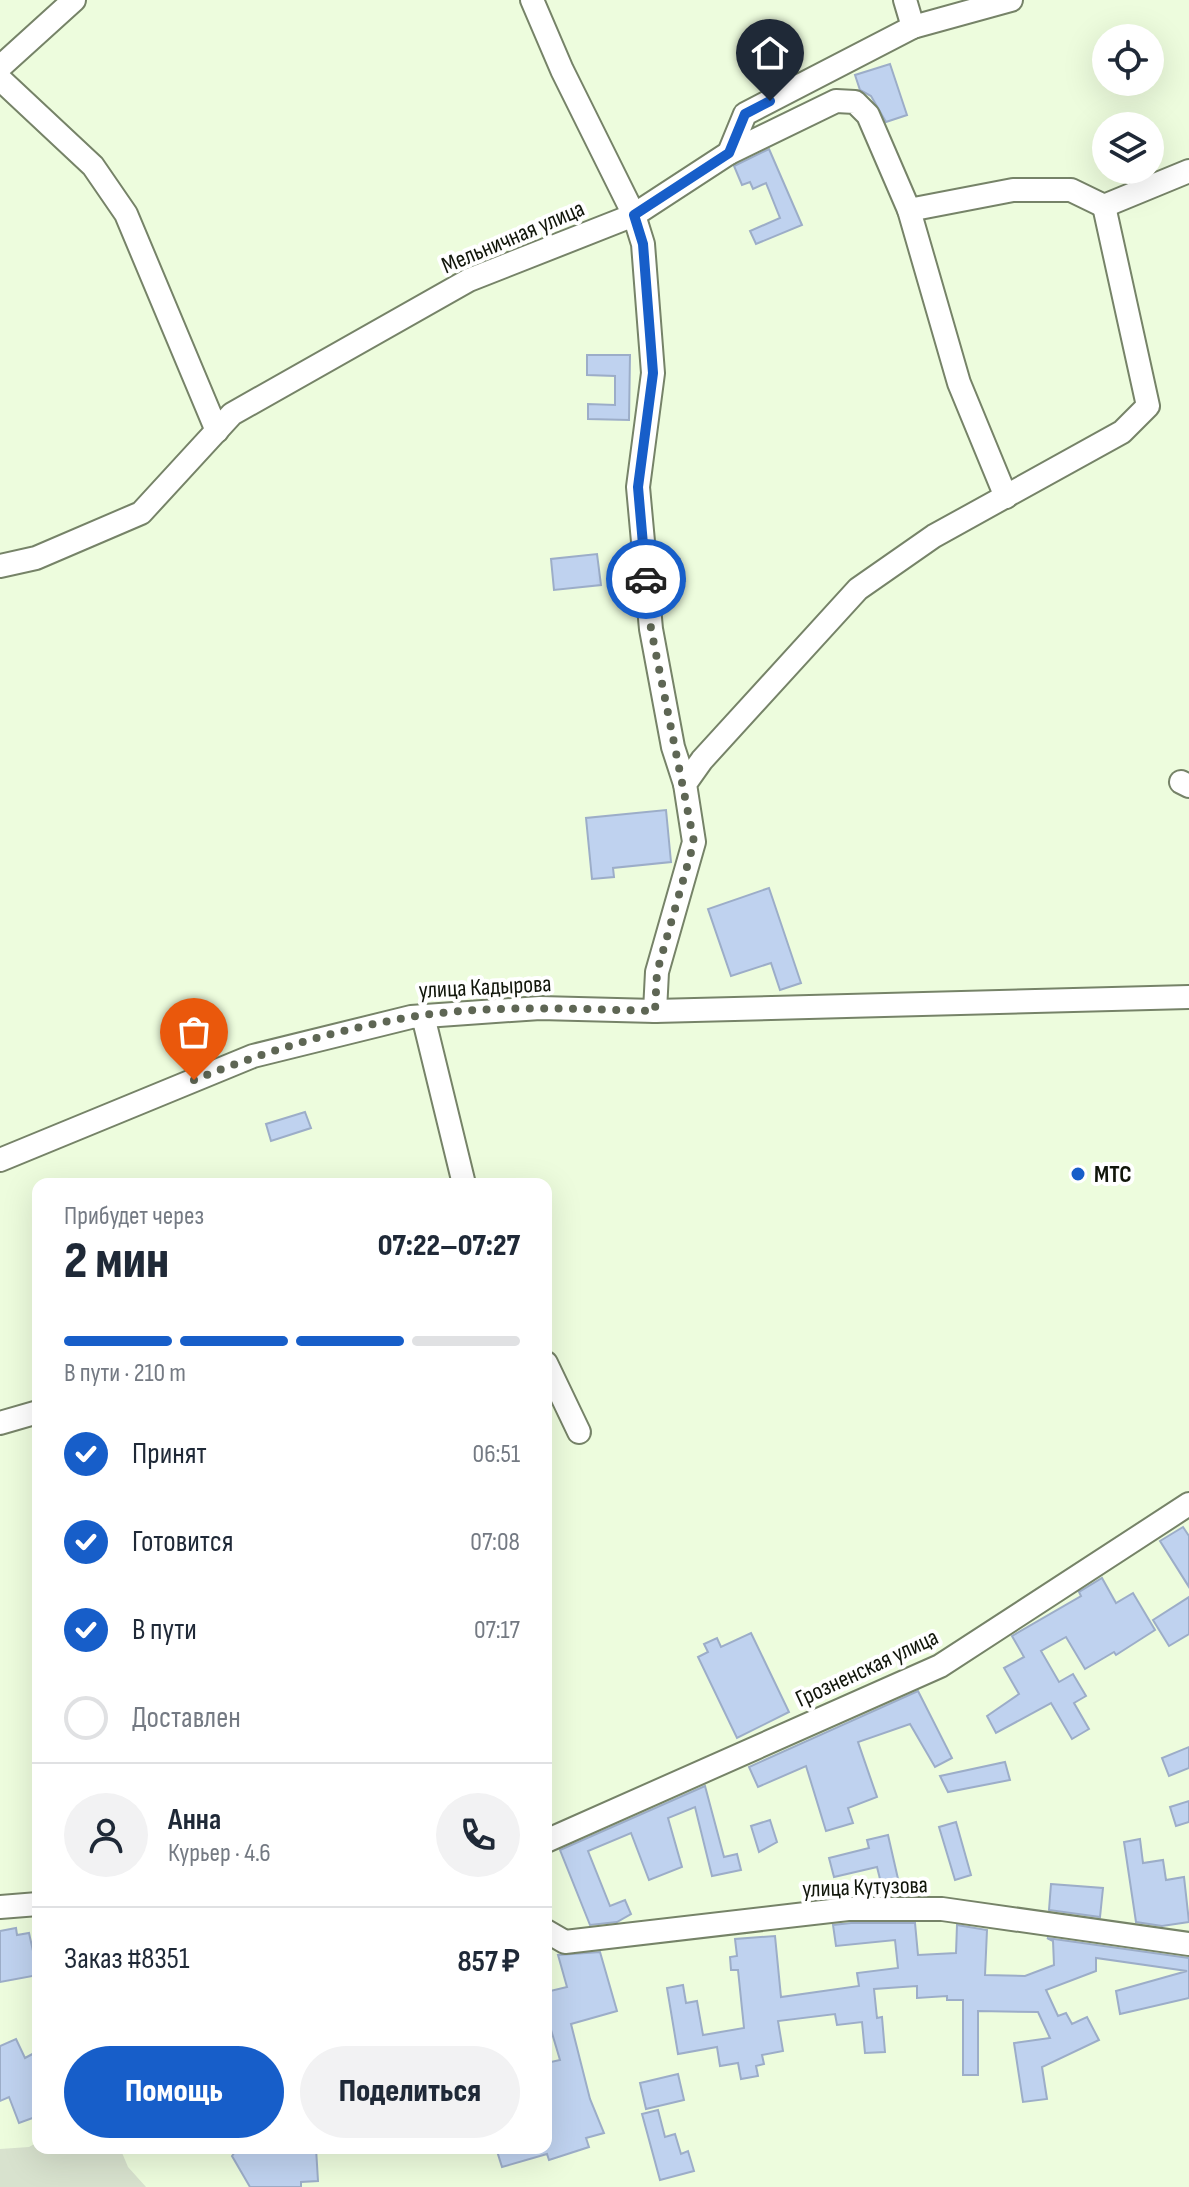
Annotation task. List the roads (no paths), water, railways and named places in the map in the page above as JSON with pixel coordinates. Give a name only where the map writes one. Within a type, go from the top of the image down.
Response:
[{"type":"street","points":[[0,67],[74,0]]},
{"type":"street","points":[[532,0],[562,70],[634,215],[643,244],[653,373],[638,487],[651,629],[673,747],[685,784],[694,842],[657,972],[655,1011]]},
{"type":"street","points":[[905,0],[913,27]]},
{"type":"street","points":[[729,153],[745,114],[913,27],[1011,0]]},
{"type":"street","points":[[0,79],[93,166],[126,214],[217,431]]},
{"type":"street","name":"Мельничная улица","points":[[0,566],[36,558],[141,513],[232,414],[469,280],[634,215],[729,153],[836,101],[855,102],[868,115],[909,210]]},
{"type":"street","points":[[1006,497],[959,383],[909,210],[1013,190],[1071,190],[1104,206],[1189,171]]},
{"type":"street","points":[[685,784],[858,589],[934,536],[1122,432],[1148,406],[1104,206]]},
{"type":"street","name":"улица Кадырова","points":[[0,1160],[253,1056],[423,1016],[540,1008],[655,1011],[1189,997]]},
{"type":"street","points":[[423,1016],[463,1178]]},
{"type":"street","points":[[552,1376],[579,1432]]},
{"type":"street","points":[[0,1423],[32,1414]]},
{"type":"street","name":"Грозненская улица","points":[[552,1838],[940,1666],[1189,1504]]},
{"type":"street","points":[[0,1907],[32,1904]]},
{"type":"street","name":"улица Кутузова","points":[[552,1934],[565,1942],[848,1909],[942,1909],[1189,1944]]},
{"type":"place","name":"МТС","points":[[1078,1174]]}]
